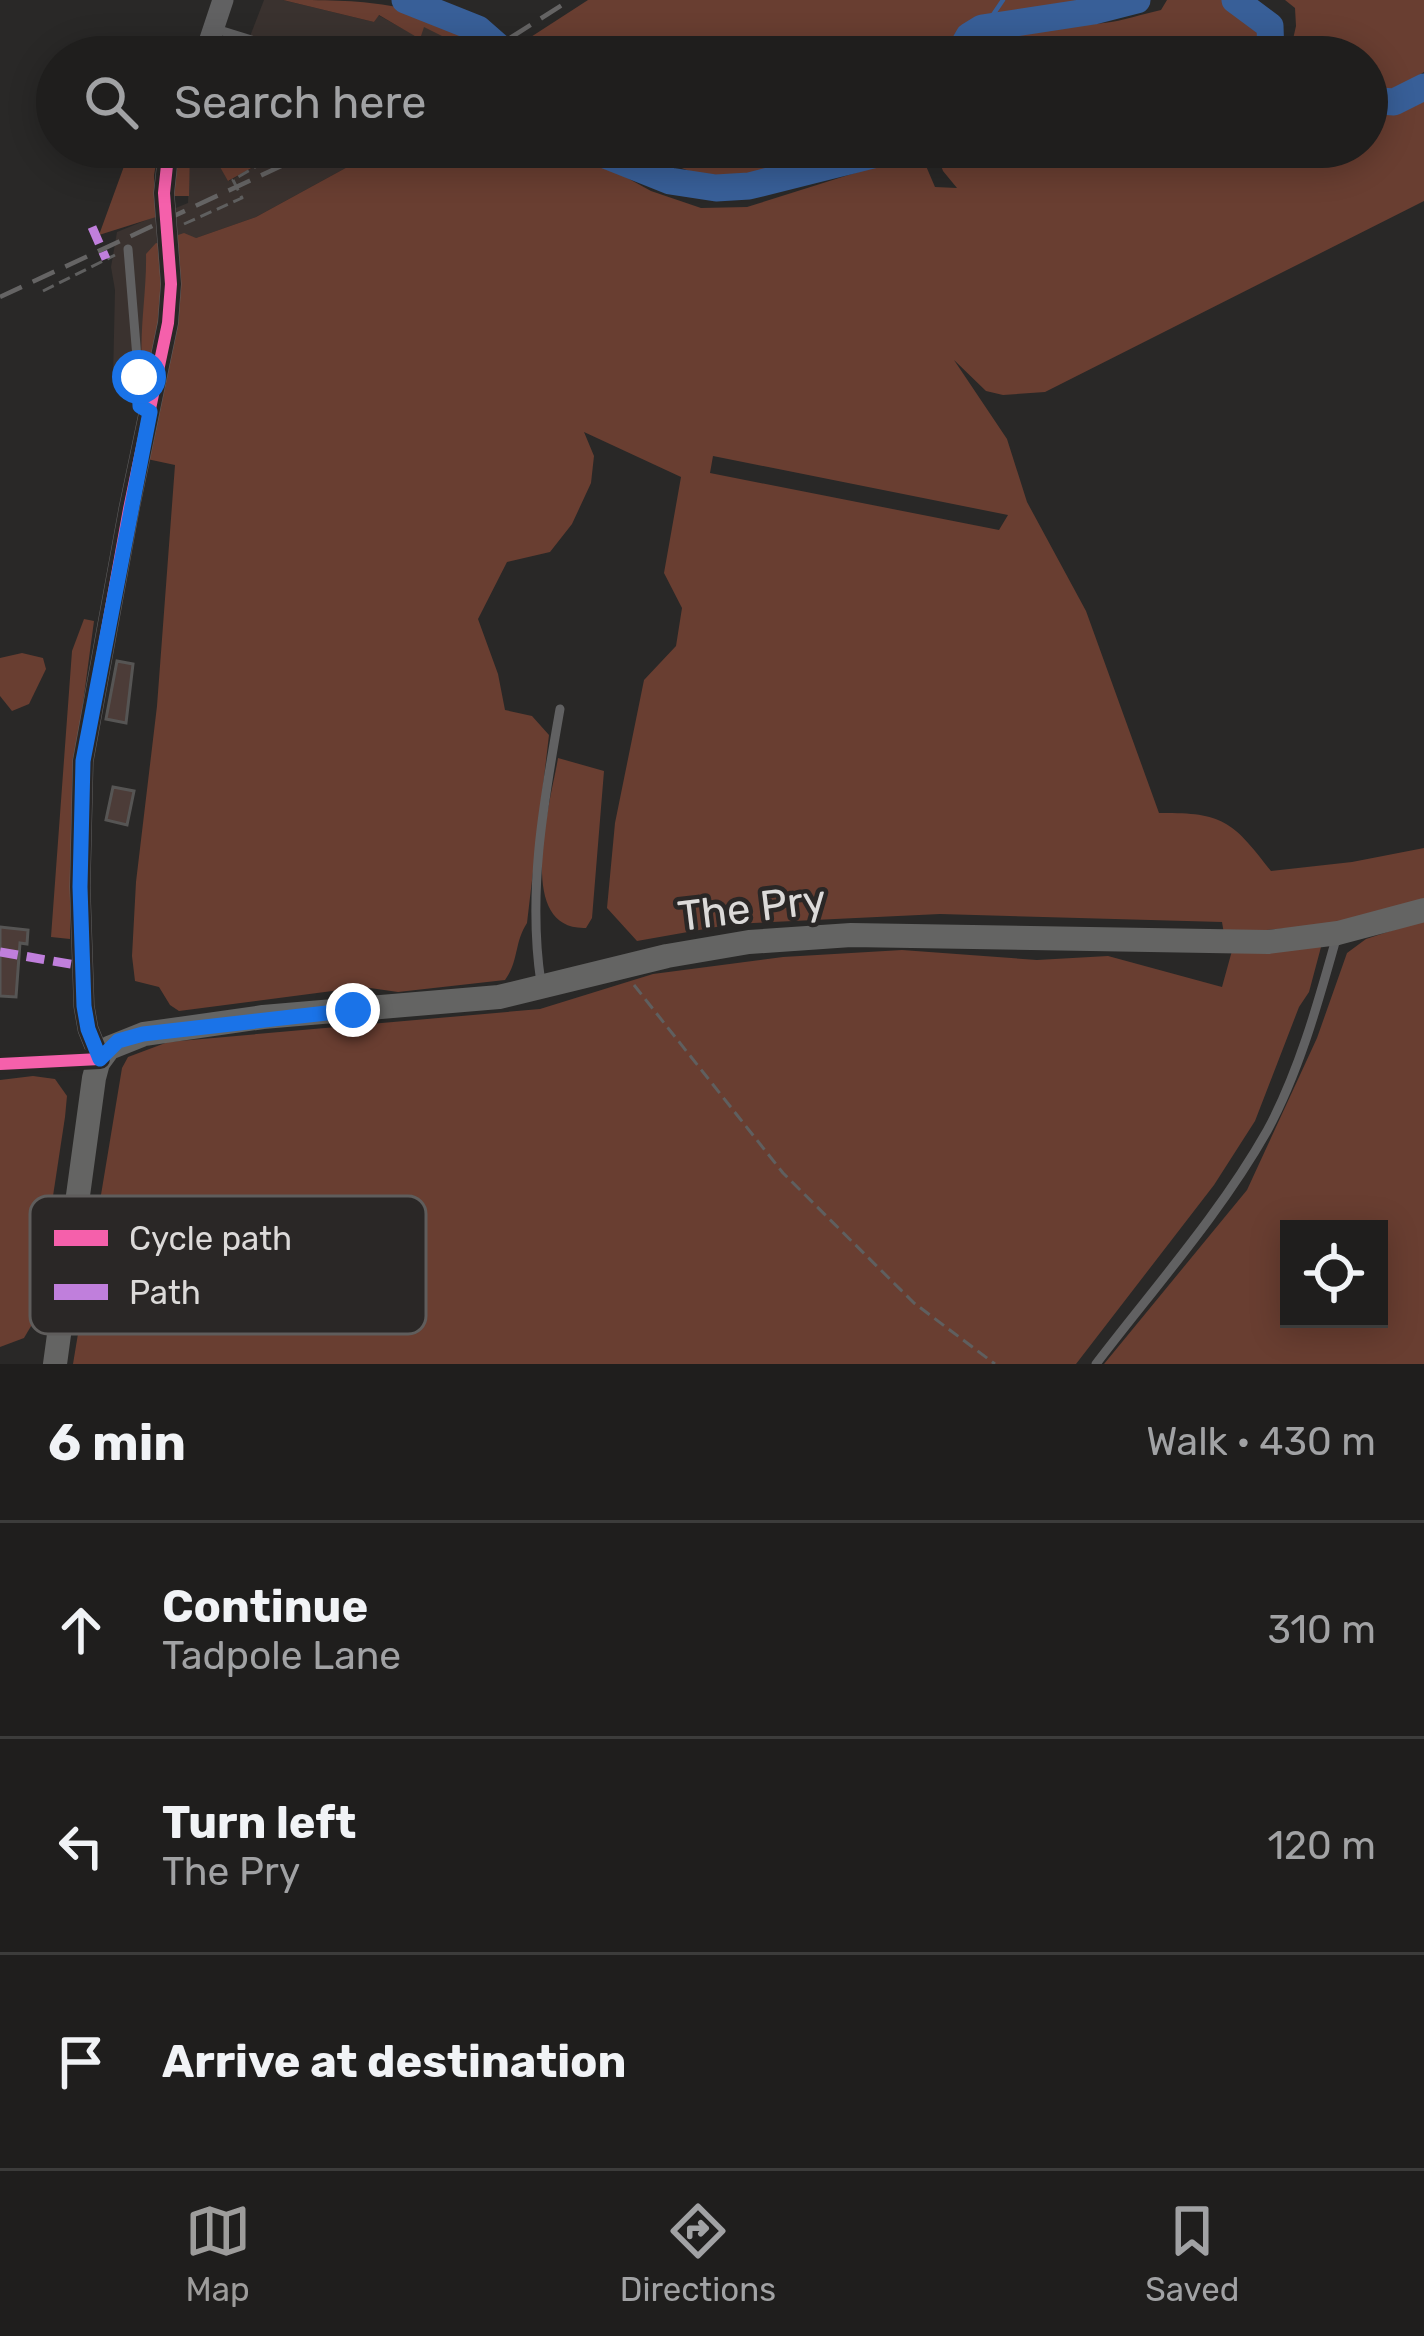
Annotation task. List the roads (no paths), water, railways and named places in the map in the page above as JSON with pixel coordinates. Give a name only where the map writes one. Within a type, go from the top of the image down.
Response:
[{"type":"main road","name":"The Pry","points":[[100,1059],[118,1041],[185,1027],[460,1002],[541,989],[709,947],[816,937],[1268,942],[1338,934],[1424,910]]},
{"type":"main road","points":[[78,1196],[100,1059]]},
{"type":"main road","points":[[56,1364],[60,1334]]},
{"type":"street","points":[[212,36],[223,0]]},
{"type":"street","points":[[100,1059],[88,1029],[82,986],[83,761],[168,322],[167,168]]},
{"type":"street","points":[[0,1064],[52,1062]]},
{"type":"lane","points":[[215,29],[238,36]]},
{"type":"lane","points":[[128,249],[140,406],[150,412]]},
{"type":"lane","points":[[541,989],[539,833],[560,710]]},
{"type":"lane","points":[[1096,1364],[1205,1222],[1266,1132],[1299,1055],[1338,934]]},
{"type":"waterway","points":[[405,0],[486,36]]},
{"type":"waterway","points":[[984,28],[1003,0]]},
{"type":"waterway","points":[[969,36],[982,28],[1137,0]]},
{"type":"waterway","points":[[1235,0],[1270,26],[1270,36]]},
{"type":"waterway","points":[[1388,102],[1424,87]]},
{"type":"waterway","points":[[638,168],[670,181],[716,188],[749,186],[821,168]]},
{"type":"railway","points":[[513,36],[570,0]]},
{"type":"railway","points":[[0,297],[277,168]]}]
